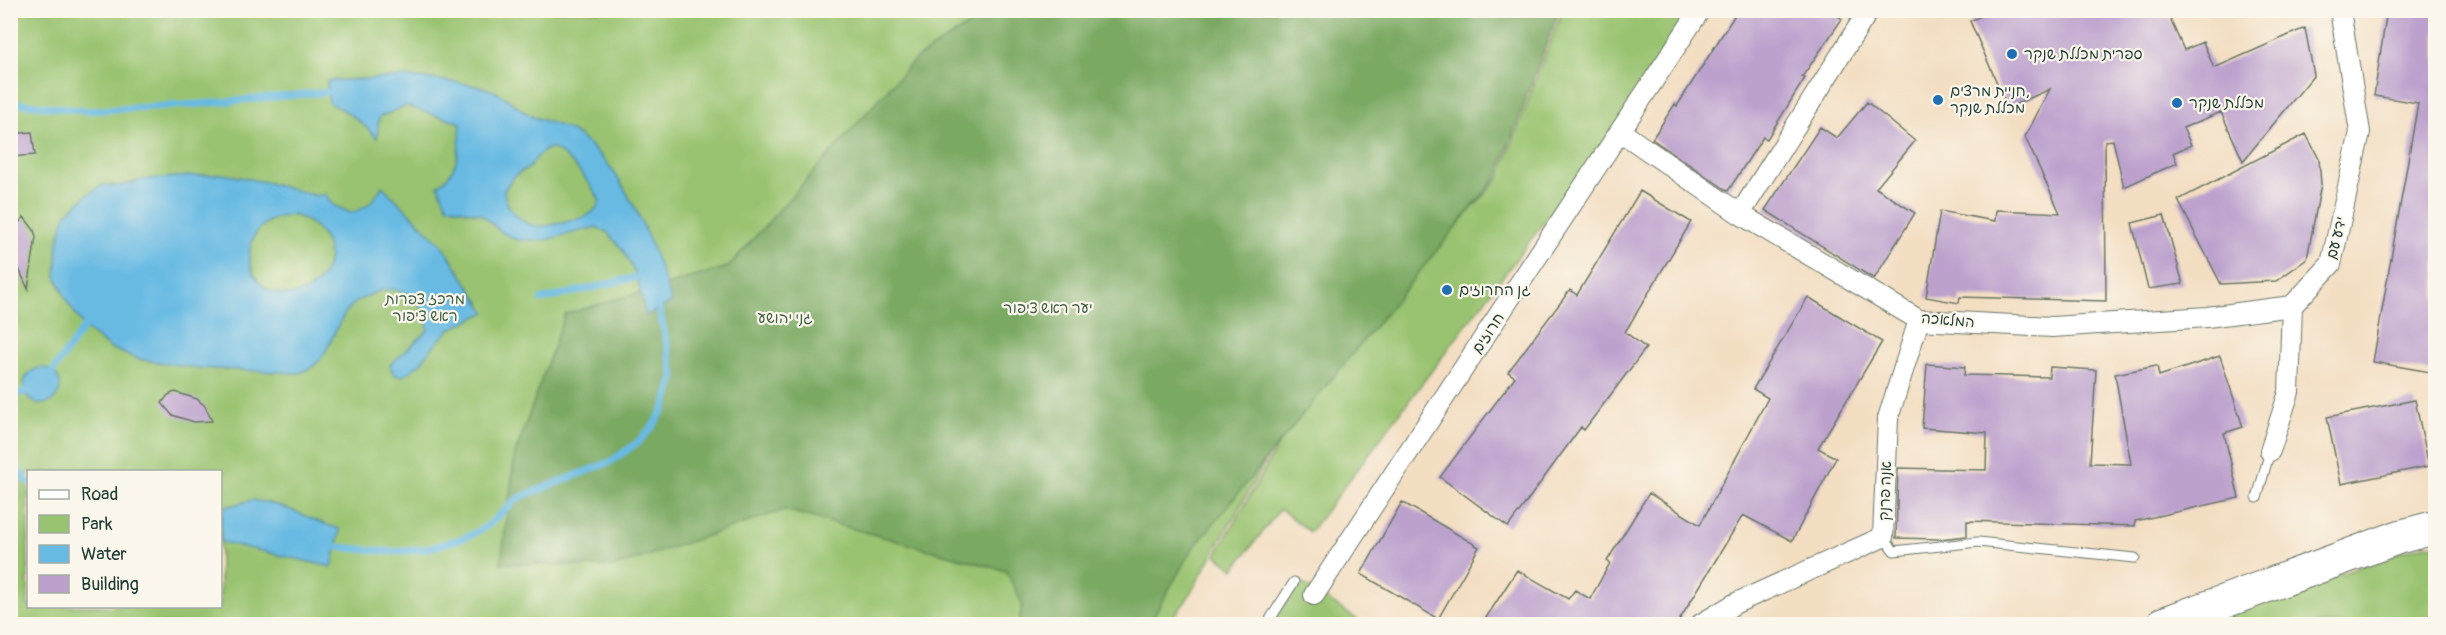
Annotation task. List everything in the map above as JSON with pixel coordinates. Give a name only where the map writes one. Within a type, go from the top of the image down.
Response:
[{"type":"highway","points":[[2163,624],[2399,537],[2436,527]]},
{"type":"street","name":"חרוזים","points":[[1314,595],[1700,10]]},
{"type":"street","points":[[1740,214],[1869,10]]},
{"type":"street","name":"ידע עם","points":[[2292,306],[2331,264],[2360,132],[2340,10]]},
{"type":"street","name":"המלאכה","points":[[1621,132],[1740,214],[1919,320],[2052,327],[2207,317],[2292,306]]},
{"type":"street","points":[[2270,451],[2289,392],[2292,306]]},
{"type":"street","name":"אנה פרנק","points":[[1701,624],[1736,603],[1883,537],[1888,418],[1919,320]]},
{"type":"lane","points":[[2257,498],[2270,451]]},
{"type":"lane","points":[[1883,537],[1894,551],[1978,542],[2135,558]]},
{"type":"lane","points":[[1267,624],[1294,582]]},
{"type":"green space","name":"גני יהושע","points":[[10,11],[1559,11],[1492,175],[1301,399],[1186,601],[1167,624],[11,624]]},
{"type":"green space","name":"יער ראש ציפור","points":[[991,11],[1559,11],[1497,177],[1191,551],[1149,624],[1019,624],[1022,603],[1006,571],[785,510],[614,567],[501,563],[515,454],[565,314],[728,267],[915,59]]},
{"type":"green space","name":"גן החרוזים","points":[[1562,11],[1688,11],[1615,128],[1310,532],[1280,509],[1234,569],[1216,555],[1303,401],[1499,178]]},
{"type":"green space","points":[[2435,543],[2435,624],[2204,624],[2400,552]]},
{"type":"green space","points":[[1301,582],[1364,624],[1269,624]]},
{"type":"water","points":[[408,77],[467,84],[498,93],[528,114],[571,131],[590,145],[607,164],[635,207],[672,302],[646,316],[637,277],[624,252],[607,232],[596,227],[545,240],[517,240],[501,232],[481,214],[447,206],[438,185],[451,173],[457,158],[461,123],[406,106],[379,117],[377,138],[355,118],[329,103],[327,81]],"holes":[[[548,148],[555,150],[578,169],[600,201],[591,214],[582,218],[546,226],[534,226],[517,216],[505,198],[504,191],[511,180],[529,168]]]},
{"type":"water","points":[[223,174],[317,196],[325,194],[333,205],[351,213],[370,203],[382,186],[443,246],[486,312],[450,329],[421,363],[403,376],[394,375],[390,365],[428,330],[425,313],[419,303],[411,296],[393,289],[378,291],[353,305],[341,320],[323,356],[308,369],[298,373],[196,368],[138,359],[110,348],[84,327],[67,301],[56,276],[58,242],[66,214],[102,185],[119,186],[147,179]],"holes":[[[293,215],[313,225],[326,241],[328,261],[325,271],[318,282],[304,292],[276,293],[262,285],[254,273],[250,259],[251,243],[259,230],[272,220]]]},
{"type":"water","points":[[42,368],[55,373],[60,386],[55,399],[42,404],[29,399],[24,386],[29,373]]},
{"type":"water","points":[[252,500],[265,502],[340,529],[332,567],[222,542],[222,508]]},
{"type":"building","points":[[1738,10],[1829,10],[1842,19],[1802,77],[1805,78],[1767,139],[1763,137],[1728,191],[1652,139],[1675,104],[1677,106]]},
{"type":"building","points":[[1994,10],[2166,10],[2184,50],[2203,42],[2214,68],[2305,28],[2314,75],[2243,161],[2221,112],[2183,128],[2191,145],[2173,153],[2177,163],[2124,187],[2113,140],[2105,141],[2106,301],[1960,297],[1959,303],[1926,297],[1940,211],[1995,221],[1996,210],[2060,213],[2025,137],[2050,89],[2008,108],[1970,21]]},
{"type":"building","points":[[2387,10],[2436,10],[2436,373],[2373,362],[2418,103],[2374,96]]},
{"type":"building","points":[[1867,102],[1915,141],[1876,188],[1915,213],[1874,279],[1765,210],[1820,127],[1837,138]]},
{"type":"building","points":[[32,132],[35,155],[10,157],[10,134]]},
{"type":"building","points":[[2306,134],[2319,159],[2321,184],[2307,259],[2276,281],[2221,284],[2178,200]]},
{"type":"building","points":[[1640,191],[1691,222],[1625,332],[1646,348],[1584,430],[1581,427],[1508,527],[1440,477],[1515,377],[1508,372],[1570,290],[1577,295]]},
{"type":"building","points":[[2164,215],[2183,284],[2148,289],[2132,223]]},
{"type":"building","points":[[24,217],[34,230],[36,237],[28,289],[11,251],[16,226]]},
{"type":"building","points":[[1808,297],[1882,342],[1818,448],[1836,458],[1792,541],[1743,515],[1677,624],[1482,624],[1517,570],[1568,599],[1575,590],[1590,599],[1610,563],[1607,561],[1649,493],[1700,525],[1768,398],[1753,389]]},
{"type":"building","points":[[2220,356],[2243,427],[2224,433],[2239,498],[2135,521],[2135,526],[1967,521],[1967,536],[1939,539],[1896,538],[1898,468],[1986,470],[1987,433],[1922,428],[1927,364],[1965,367],[1964,375],[2049,377],[2050,367],[2096,370],[2090,463],[2131,464],[2115,374],[2157,366],[2159,376]]},
{"type":"building","points":[[175,392],[197,399],[205,406],[212,421],[194,422],[172,415],[162,403],[168,395]]},
{"type":"building","points":[[2415,400],[2429,466],[2341,484],[2327,417]]},
{"type":"building","points":[[1402,502],[1479,547],[1438,619],[1361,574]]},
{"type":"waterway","points":[[10,102],[85,111],[200,104],[328,92]]},
{"type":"waterway","points":[[541,300],[637,277]]},
{"type":"waterway","points":[[337,547],[392,552],[426,549],[467,537],[486,527],[518,498],[610,462],[637,443],[653,426],[665,407],[674,377],[659,309]]},
{"type":"waterway","points":[[53,371],[84,327]]},
{"type":"waterway","points":[[10,397],[25,391]]},
{"type":"waterway","points":[[10,461],[27,481]]},
{"type":"place","name":"ספרית מכללת שנקר","points":[[2012,54]]},
{"type":"place","name":"חניית מרצים, מכללת שנקר","points":[[1938,100]]},
{"type":"place","name":"מכללת שנקר","points":[[2177,103]]},
{"type":"place","name":"גן החרוזים","points":[[1447,290]]},
{"type":"park label","name":"מרכז צפרות ראש ציפור","points":[[425,308]]}]
